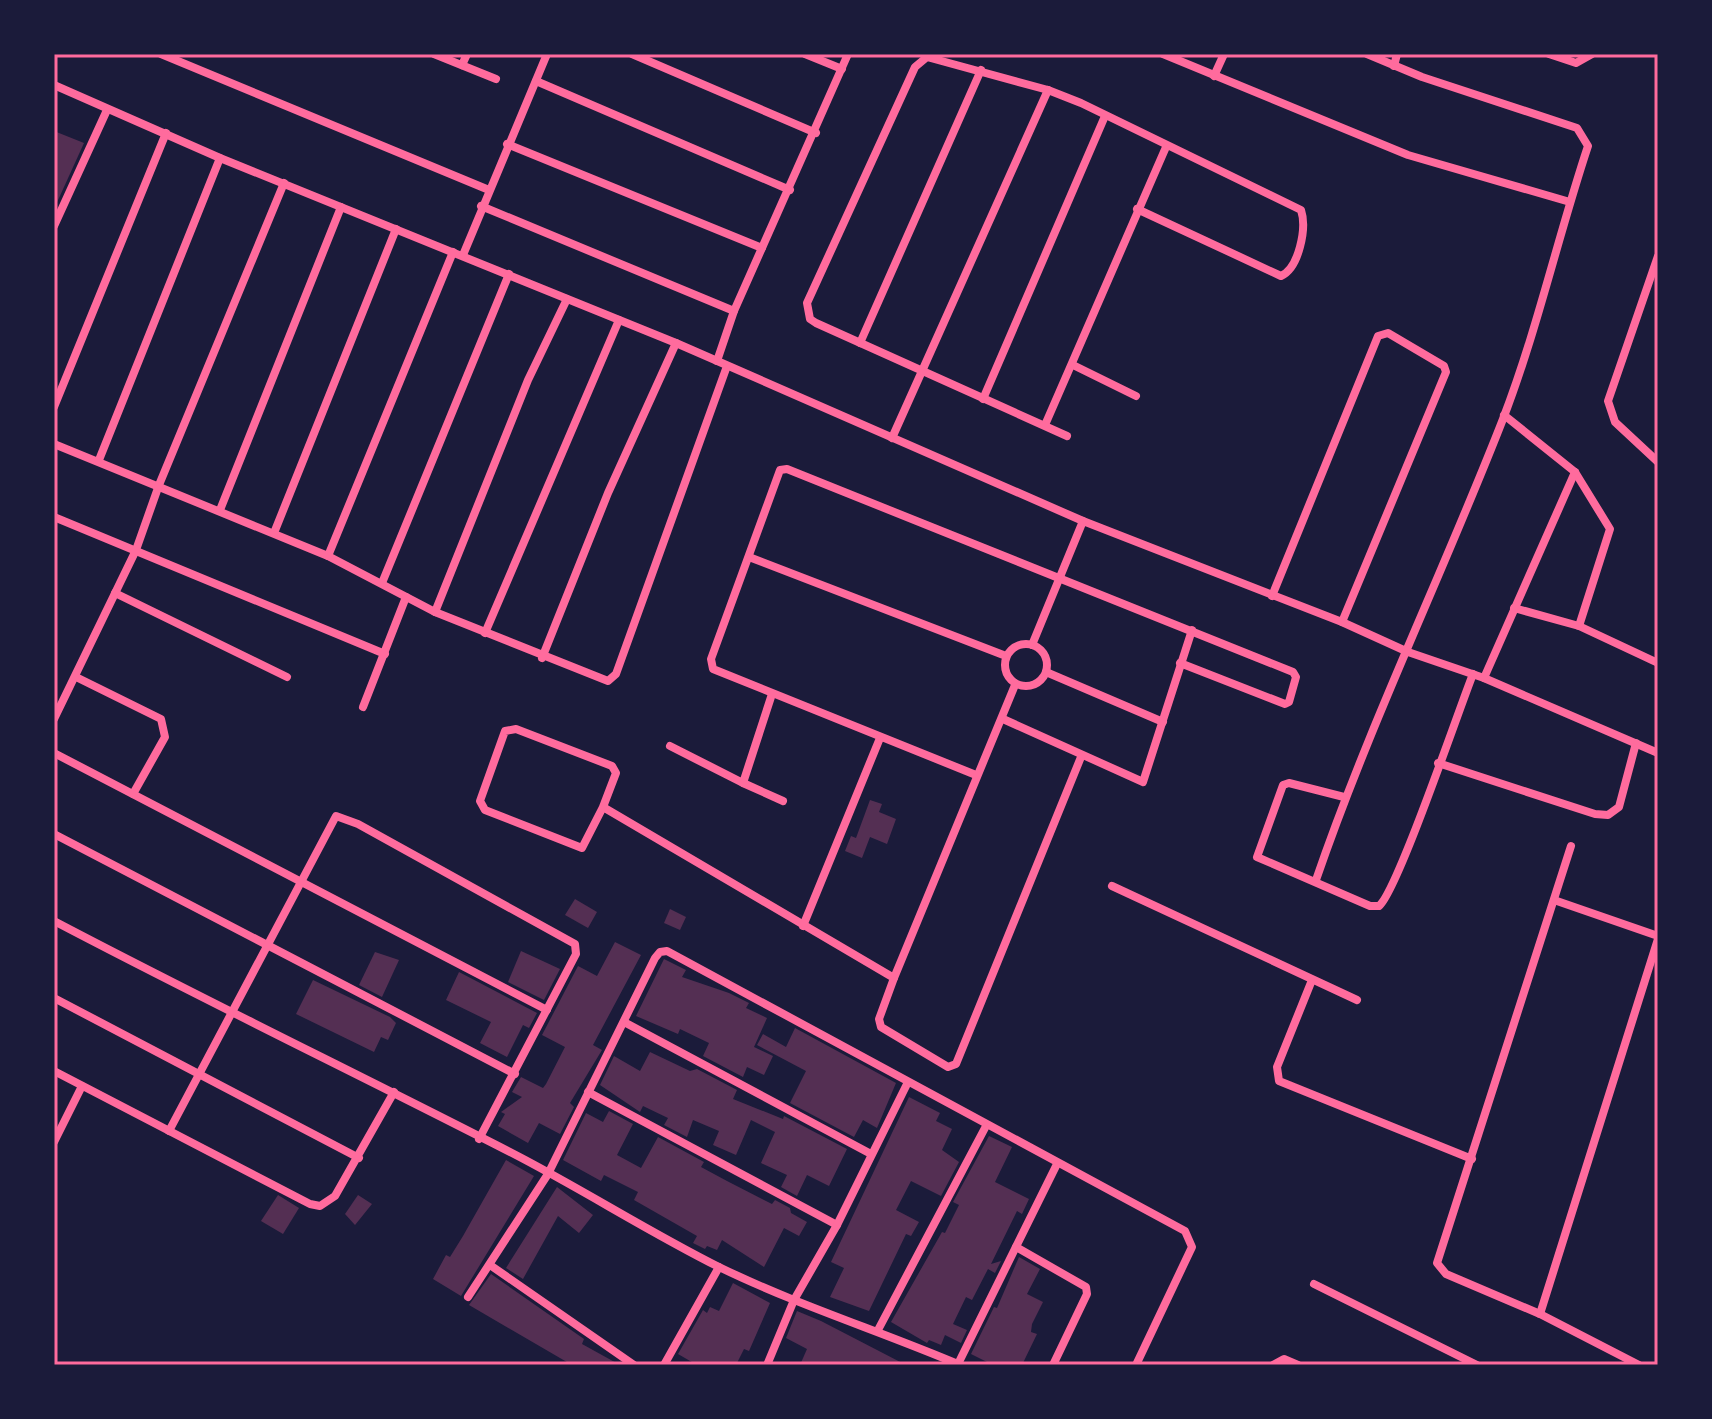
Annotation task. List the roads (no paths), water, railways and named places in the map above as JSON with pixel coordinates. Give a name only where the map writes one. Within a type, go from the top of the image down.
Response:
[{"type":"street","points":[[161,54],[489,190]]},
{"type":"street","points":[[434,54],[496,79]]},
{"type":"street","points":[[462,65],[467,54]]},
{"type":"street","points":[[328,556],[547,54]]},
{"type":"street","points":[[632,54],[816,133]]},
{"type":"street","points":[[805,54],[842,69]]},
{"type":"street","points":[[717,361],[734,311],[816,133],[848,54]]},
{"type":"street","points":[[1163,54],[1408,155],[1570,202]]},
{"type":"street","points":[[1214,76],[1224,54]]},
{"type":"street","points":[[1316,880],[1344,797],[1408,652],[1504,415],[1588,146],[1577,128],[1367,54]]},
{"type":"street","points":[[1394,66],[1397,54]]},
{"type":"street","points":[[1549,54],[1576,63],[1592,54]]},
{"type":"street","points":[[1067,436],[810,319],[807,303],[915,67],[927,57],[1048,90],[1301,210],[1304,228],[1292,266],[1281,276],[1137,209]]},
{"type":"street","points":[[860,343],[981,70]]},
{"type":"street","points":[[536,81],[790,190]]},
{"type":"street","points":[[54,85],[220,158],[676,343],[1083,521],[1342,622],[1408,652],[1484,678],[1658,753]]},
{"type":"street","points":[[892,438],[1048,90]]},
{"type":"street","points":[[54,226],[107,110]]},
{"type":"street","points":[[983,399],[1105,116]]},
{"type":"street","points":[[54,407],[166,133]]},
{"type":"street","points":[[507,144],[762,248]]},
{"type":"street","points":[[1045,425],[1166,147]]},
{"type":"street","points":[[99,460],[220,158]]},
{"type":"street","points":[[54,719],[136,550],[159,485],[284,183]]},
{"type":"street","points":[[481,206],[734,311]]},
{"type":"street","points":[[220,510],[341,207]]},
{"type":"street","points":[[274,533],[396,229]]},
{"type":"street","points":[[1658,256],[1608,401],[1615,422],[1658,462]]},
{"type":"street","points":[[382,583],[509,274]]},
{"type":"street","points":[[435,612],[528,380],[567,299]]},
{"type":"street","points":[[485,633],[619,320]]},
{"type":"street","points":[[1272,596],[1378,336],[1388,333],[1444,366],[1446,372],[1342,622]]},
{"type":"street","points":[[542,658],[608,493],[676,343]]},
{"type":"street","points":[[1073,365],[1136,396]]},
{"type":"street","points":[[54,444],[328,556],[435,612],[542,658],[603,681],[611,681],[727,366]]},
{"type":"street","points":[[1504,415],[1575,472],[1610,529],[1579,626]]},
{"type":"street","points":[[976,775],[723,675],[711,665],[776,476],[784,468],[1192,630],[1293,672],[1296,677],[1289,702],[1285,704],[1180,663]]},
{"type":"street","points":[[1484,678],[1575,472]]},
{"type":"street","points":[[54,517],[385,654]]},
{"type":"street","points":[[1032,645],[1083,521]]},
{"type":"street","points":[[749,557],[1006,656]]},
{"type":"street","points":[[115,593],[287,677]]},
{"type":"street","points":[[363,707],[406,597]]},
{"type":"street","points":[[1514,608],[1579,626],[1658,663]]},
{"type":"street","points":[[1003,719],[1081,757],[1143,782],[1148,777],[1192,630]]},
{"type":"street","points":[[1022,644],[1032,645],[1042,651],[1047,661],[1046,672],[1034,686],[1015,685],[1004,667],[1006,656],[1022,644]]},
{"type":"street","points":[[1046,672],[1163,722]]},
{"type":"street","points":[[1344,797],[1289,783],[1283,785],[1257,851],[1259,860],[1316,880],[1370,906],[1382,904],[1473,674]]},
{"type":"street","points":[[76,677],[161,719],[165,727],[165,737],[133,794]]},
{"type":"street","points":[[1015,685],[879,1019],[881,1027],[944,1066],[954,1065],[1081,757]]},
{"type":"street","points":[[743,783],[772,694]]},
{"type":"street","points":[[516,729],[612,766],[616,773],[603,807],[582,848],[485,810],[480,801],[505,731],[516,729]]},
{"type":"street","points":[[803,926],[880,738]]},
{"type":"street","points":[[1438,763],[1595,814],[1608,815],[1619,807],[1636,743]]},
{"type":"street","points":[[670,746],[783,801]]},
{"type":"street","points":[[54,753],[547,1010]]},
{"type":"street","points":[[603,807],[894,978]]},
{"type":"street","points":[[169,1131],[302,883],[332,818],[340,816],[575,944],[576,954],[479,1139]]},
{"type":"street","points":[[54,834],[515,1074]]},
{"type":"street","points":[[1571,846],[1472,1159],[1436,1256],[1439,1269],[1446,1274],[1540,1314],[1639,1365]]},
{"type":"street","points":[[1112,886],[1357,1000]]},
{"type":"street","points":[[1540,1314],[1658,938],[1554,900]]},
{"type":"street","points":[[54,921],[232,1014],[394,1092],[719,1267],[959,1365],[1057,1164]]},
{"type":"street","points":[[468,1297],[548,1174],[655,958],[660,952],[667,951],[1185,1231],[1192,1242],[1136,1365]]},
{"type":"street","points":[[1312,980],[1277,1067],[1279,1081],[1472,1159]]},
{"type":"street","points":[[54,998],[201,1072],[359,1158]]},
{"type":"street","points":[[624,1022],[871,1154]]},
{"type":"street","points":[[54,1071],[320,1206],[335,1196],[394,1092]]},
{"type":"street","points":[[767,1365],[794,1300],[837,1225],[908,1082]]},
{"type":"street","points":[[54,1142],[82,1086]]},
{"type":"street","points":[[588,1092],[837,1225]]},
{"type":"street","points":[[878,1330],[986,1126]]},
{"type":"street","points":[[1016,1247],[1086,1287],[1085,1297],[1053,1365]]},
{"type":"street","points":[[490,1265],[634,1365]]},
{"type":"street","points":[[664,1365],[719,1267]]},
{"type":"street","points":[[1314,1284],[1477,1365]]},
{"type":"street","points":[[1273,1365],[1284,1359],[1298,1365]]}]
